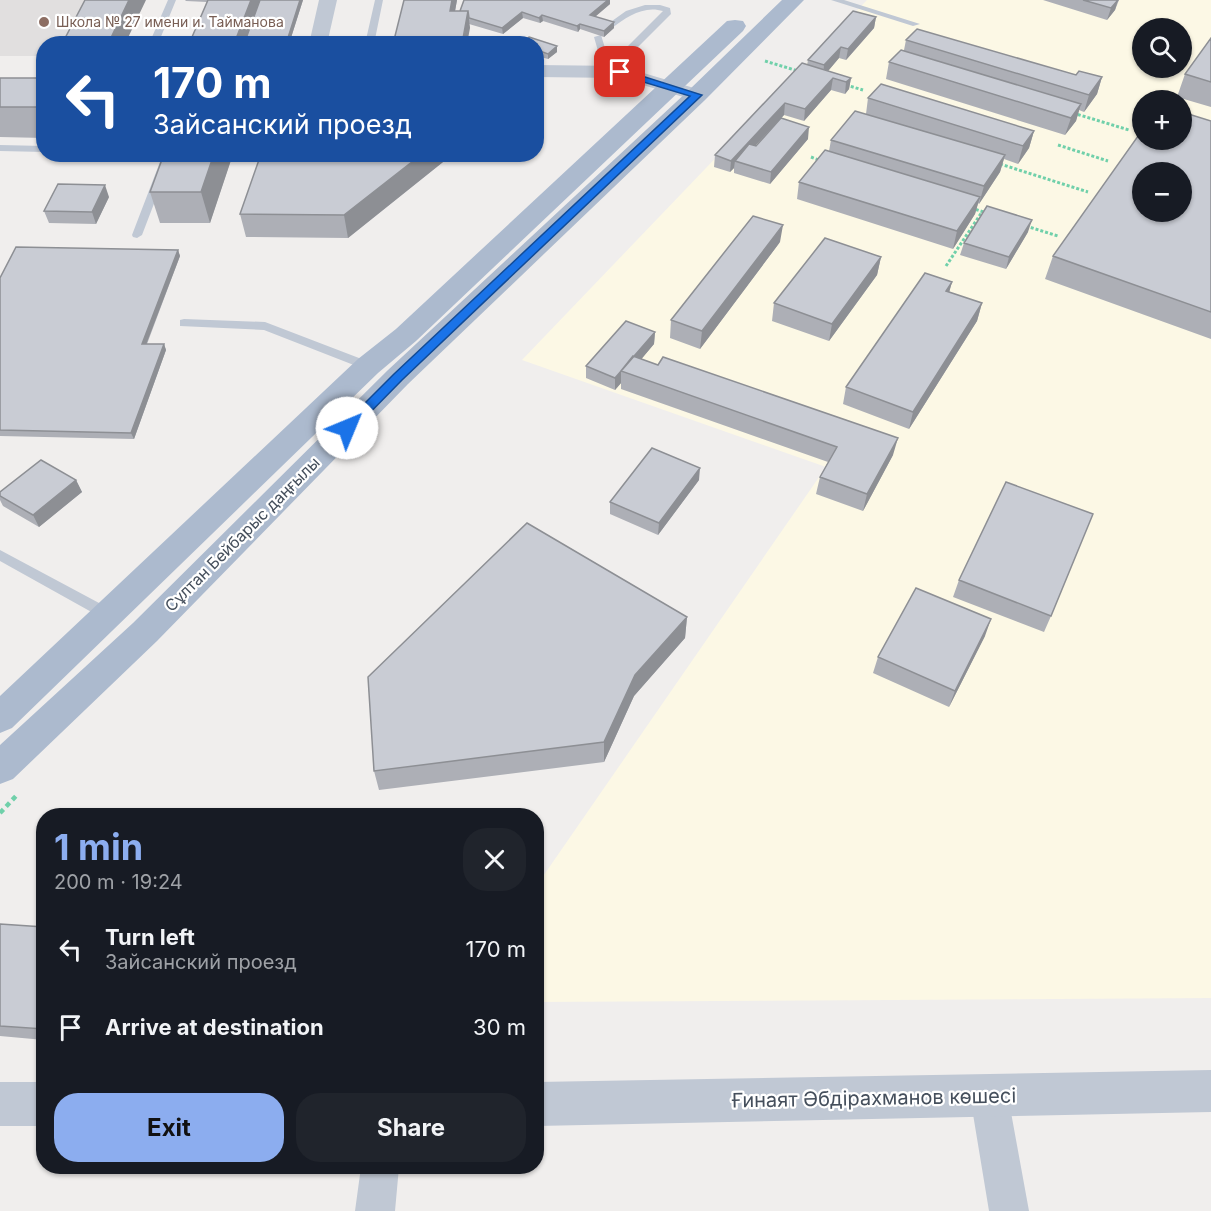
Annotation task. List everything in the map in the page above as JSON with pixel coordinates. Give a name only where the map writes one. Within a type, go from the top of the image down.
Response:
[{"type":"main road","name":"Сұлтан Бейбарыс даңғылы","points":[[0,718],[368,366],[406,335],[763,0]]},
{"type":"main road","name":"Сұлтан Бейбарыс даңғылы","points":[[0,768],[145,632],[398,377],[697,95],[794,0]]},
{"type":"street","points":[[320,36],[328,0]]},
{"type":"street","points":[[544,71],[620,66],[669,88],[697,95]]},
{"type":"street","name":"Ғинаят Әбдірахманов көшесі","points":[[544,1104],[1211,1091]]},
{"type":"street","points":[[989,1096],[1009,1211]]},
{"type":"street","points":[[0,1104],[36,1104]]},
{"type":"street","points":[[375,1211],[379,1174]]},
{"type":"lane","points":[[156,36],[172,0]]},
{"type":"lane","points":[[371,36],[379,0]]},
{"type":"lane","points":[[835,0],[916,24]]},
{"type":"lane","points":[[598,37],[601,51],[620,66],[668,14],[667,10],[657,4],[637,5],[609,26]]},
{"type":"lane","points":[[0,148],[36,149]]},
{"type":"lane","points":[[137,235],[165,162]]},
{"type":"lane","points":[[184,323],[265,326],[368,366]]},
{"type":"lane","points":[[0,555],[109,615]]},
{"type":"path","points":[[764,61],[808,74]]},
{"type":"path","points":[[841,84],[863,90]]},
{"type":"path","points":[[1072,113],[1129,130]]},
{"type":"path","points":[[1058,146],[1108,161]]},
{"type":"path","points":[[811,157],[822,161]]},
{"type":"path","points":[[999,164],[1088,192]]},
{"type":"path","points":[[971,208],[993,215]]},
{"type":"path","points":[[946,266],[982,212]]},
{"type":"path","points":[[1026,226],[1058,236]]},
{"type":"shaded area","name":"Школа № 27 имени и. Тайманова","points":[[0,0],[97,0],[80,36],[36,36],[36,56],[0,56]]},
{"type":"shaded area","points":[[867,0],[1211,0],[1211,998],[544,1002],[544,875],[826,467],[522,360]]},
{"type":"building","points":[[85,0],[129,0],[112,36],[66,36]]},
{"type":"building","points":[[208,0],[251,0],[237,36],[192,36]]},
{"type":"building","points":[[260,0],[300,0],[289,36],[247,36]]},
{"type":"building","points":[[404,0],[452,0],[450,11],[468,11],[463,36],[395,36]]},
{"type":"building","points":[[464,0],[608,0],[590,15],[614,22],[604,31],[580,24],[577,26],[542,15],[539,18],[522,12],[502,28],[469,18],[468,11],[460,11]]},
{"type":"building","points":[[1083,0],[1118,0],[1111,8]]},
{"type":"building","points":[[853,11],[876,17],[848,49],[841,47],[824,65],[808,60]]},
{"type":"building","points":[[917,29],[1076,75],[1079,71],[1102,77],[1089,95],[906,40]]},
{"type":"building","points":[[1211,38],[1211,82],[1192,76],[1192,64]]},
{"type":"building","points":[[544,42],[557,46],[548,54],[544,53]]},
{"type":"building","points":[[901,50],[1081,104],[1071,118],[889,62]]},
{"type":"building","points":[[802,63],[851,78],[846,82],[833,78],[805,109],[785,103],[731,161],[715,155]]},
{"type":"building","points":[[0,78],[36,78],[36,107],[0,107]]},
{"type":"building","points":[[881,84],[1034,131],[1023,146],[868,98]]},
{"type":"building","points":[[855,111],[1005,155],[984,186],[831,140]]},
{"type":"building","points":[[1192,115],[1211,121],[1211,312],[1053,256],[1132,145],[1132,150],[1192,150]]},
{"type":"building","points":[[781,118],[809,127],[771,172],[735,161],[749,144],[756,146]]},
{"type":"building","points":[[825,150],[980,197],[957,231],[799,182]]},
{"type":"building","points":[[161,162],[211,162],[201,192],[150,192]]},
{"type":"building","points":[[258,162],[412,162],[344,215],[240,214]]},
{"type":"building","points":[[58,184],[105,185],[92,212],[44,211]]},
{"type":"building","points":[[987,206],[1032,220],[1009,257],[964,243]]},
{"type":"building","points":[[753,216],[783,225],[702,331],[671,320]]},
{"type":"building","points":[[825,238],[881,257],[832,324],[774,303]]},
{"type":"building","points":[[16,247],[178,250],[142,344],[164,344],[131,433],[0,430],[0,278]]},
{"type":"building","points":[[925,273],[952,282],[946,291],[982,303],[913,412],[846,387]]},
{"type":"building","points":[[626,321],[655,332],[615,378],[586,366]]},
{"type":"building","points":[[633,356],[658,365],[663,357],[898,438],[867,494],[820,477],[837,447],[621,371]]},
{"type":"building","points":[[652,448],[700,468],[659,523],[610,502]]},
{"type":"building","points":[[41,460],[76,480],[33,515],[0,496],[0,492]]},
{"type":"building","points":[[1006,482],[1093,514],[1051,616],[959,580]]},
{"type":"building","points":[[527,523],[687,617],[635,675],[604,742],[374,771],[368,677]]},
{"type":"building","points":[[916,588],[991,619],[955,691],[878,657]]},
{"type":"building","points":[[0,924],[36,926],[36,1028],[0,1026]]},
{"type":"place","name":"Школа № 27 имени и. Тайманова","points":[[44,22]]},
{"type":"route","points":[[347,428],[697,95],[620,72]]}]
